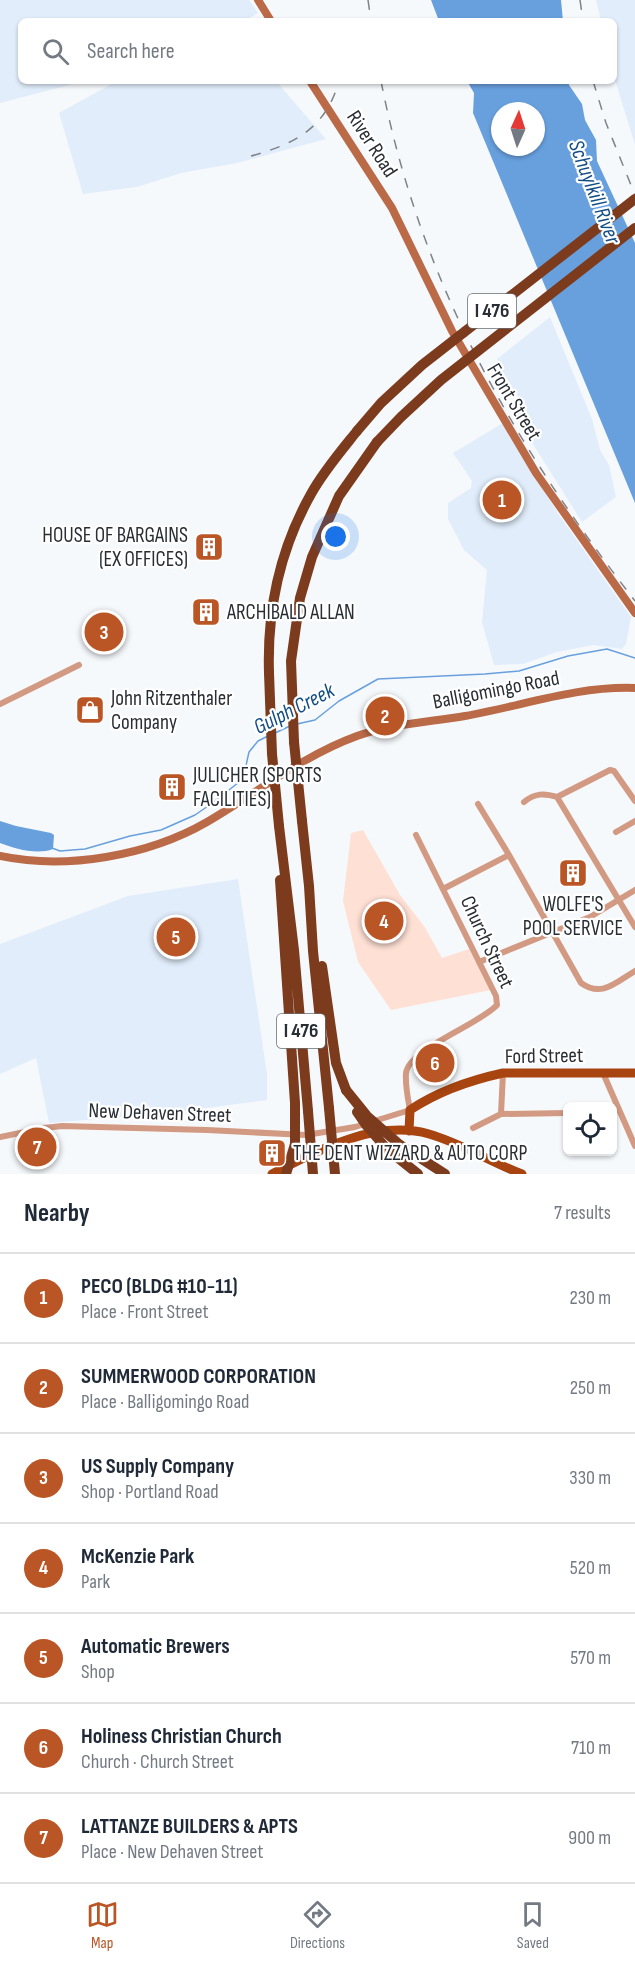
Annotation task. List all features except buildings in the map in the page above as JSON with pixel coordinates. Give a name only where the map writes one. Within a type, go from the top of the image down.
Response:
[{"type":"highway","name":"I 476","points":[[313,1174],[294,950],[272,754],[269,628],[280,567],[311,494],[357,431],[381,403],[423,365],[635,199]]},
{"type":"highway","name":"I 476","points":[[334,1174],[294,742],[291,661],[300,598],[322,533],[339,496],[377,442],[441,381],[635,228]]},
{"type":"highway","points":[[279,826],[280,902],[295,1102],[295,1144],[286,1174]]},
{"type":"highway","points":[[309,886],[336,1063],[346,1090],[366,1125],[387,1149],[418,1174]]},
{"type":"highway","points":[[346,1090],[367,1116],[400,1145],[445,1174]]},
{"type":"main road","name":"Ford Street","points":[[410,1110],[450,1090],[503,1073],[635,1073]]},
{"type":"main road","name":"Church Street","points":[[409,1131],[410,1110]]},
{"type":"main road","points":[[272,1174],[354,1137],[373,1132],[409,1131],[427,1133],[443,1139],[522,1174]]},
{"type":"street","points":[[258,0],[269,18]]},
{"type":"street","name":"River Road","points":[[312,84],[384,196]]},
{"type":"street","name":"Front Street","points":[[384,196],[402,226],[452,331],[536,473],[635,613]]},
{"type":"street","points":[[0,704],[79,664]]},
{"type":"street","name":"Balligomingo Road","points":[[0,856],[23,861],[51,862],[106,857],[129,852],[193,830],[281,774],[358,736],[387,728],[466,716],[585,690],[635,688]]},
{"type":"street","points":[[524,802],[531,796],[546,794],[557,797],[610,770],[614,771],[635,801]]},
{"type":"street","points":[[557,797],[635,927]]},
{"type":"street","points":[[478,804],[554,933],[580,983],[598,990],[607,988],[635,971]]},
{"type":"street","points":[[616,832],[635,821]]},
{"type":"street","name":"Church Street","points":[[410,1110],[406,1074],[408,1066],[442,1039],[490,1012],[497,1005],[496,996],[416,835]]},
{"type":"street","points":[[443,889],[509,855]]},
{"type":"street","points":[[479,962],[590,917],[635,890]]},
{"type":"street","points":[[501,1114],[503,1073]]},
{"type":"street","points":[[603,1073],[635,1146]]},
{"type":"street","name":"Ford Street","points":[[321,1134],[355,1127],[410,1110]]},
{"type":"street","points":[[473,1128],[501,1114],[563,1113]]},
{"type":"street","name":"New Dehaven Street","points":[[0,1137],[62,1126],[287,1135],[321,1134]]},
{"type":"shaded area","points":[[0,0],[249,0],[258,13],[249,18],[18,18],[18,84],[73,84],[0,103]]},
{"type":"shaded area","points":[[596,0],[635,0],[635,145],[616,84],[617,18],[600,18]]},
{"type":"shaded area","points":[[112,84],[279,84],[326,139],[237,163],[181,173],[137,187],[83,194],[59,113]]},
{"type":"shaded area","points":[[550,317],[592,419],[600,450],[609,465],[616,497],[582,522],[514,414],[524,406],[501,370],[497,359]]},
{"type":"shaded area","points":[[503,423],[557,512],[631,617],[626,644],[622,649],[593,645],[557,652],[523,664],[494,665],[482,622],[487,570],[464,550],[448,519],[448,503],[471,488],[472,481],[453,453]]},
{"type":"shaded area","points":[[363,830],[400,895],[424,926],[442,958],[469,949],[491,990],[391,1010],[358,962],[343,901],[351,833]]},
{"type":"shaded area","points":[[238,879],[267,1074],[267,1100],[169,1113],[49,1123],[36,1058],[0,1074],[0,944],[128,896]]},
{"type":"water","points":[[431,0],[561,0],[563,18],[438,18]]},
{"type":"water","name":"Schuylkill River","points":[[469,84],[569,84],[582,104],[585,120],[596,140],[597,161],[635,243],[635,503],[473,113],[474,93]]},
{"type":"water","points":[[0,821],[51,833],[54,835],[53,849],[33,851],[0,843]]},
{"type":"waterway","name":"Gulph Creek","points":[[297,724],[315,720],[339,701],[378,679],[519,671],[568,656],[607,649],[635,658]]},
{"type":"waterway","name":"Gulph Creek","points":[[275,733],[290,726]]},
{"type":"waterway","name":"Gulph Creek","points":[[52,848],[60,851],[85,849],[161,830],[195,815],[243,779],[249,752],[258,741],[268,736]]},
{"type":"railway","points":[[368,0],[371,18]]},
{"type":"railway","points":[[580,0],[583,18]]},
{"type":"railway","points":[[251,156],[281,146],[307,132],[326,111],[338,84]]},
{"type":"railway","points":[[382,84],[398,154],[420,224],[446,291],[476,356],[510,419],[548,480],[635,601]]},
{"type":"railway","points":[[594,84],[606,123],[635,195]]},
{"type":"place","name":"PECO (BLDG #10-11)","points":[[502,500]]},
{"type":"place","name":"HOUSE OF BARGAINS (EX OFFICES)","points":[[209,547]]},
{"type":"place","name":"ARCHIBALD ALLAN","points":[[206,612]]},
{"type":"place","name":"US Supply Company","points":[[104,632]]},
{"type":"place","name":"John Ritzenthaler Company","points":[[90,710]]},
{"type":"place","name":"SUMMERWOOD CORPORATION","points":[[385,716]]},
{"type":"place","name":"JULICHER (SPORTS FACILITIES)","points":[[172,787]]},
{"type":"place","name":"WOLFE'S POOL SERVICE","points":[[573,873]]},
{"type":"place","name":"McKenzie Park","points":[[384,921]]},
{"type":"place","name":"Automatic Brewers","points":[[176,937]]},
{"type":"place","name":"Holiness Christian Church","points":[[435,1063]]},
{"type":"place","name":"LATTANZE BUILDERS & APTS","points":[[37,1147]]},
{"type":"place","name":"THE DENT WIZZARD & AUTO CORP","points":[[272,1153]]}]
